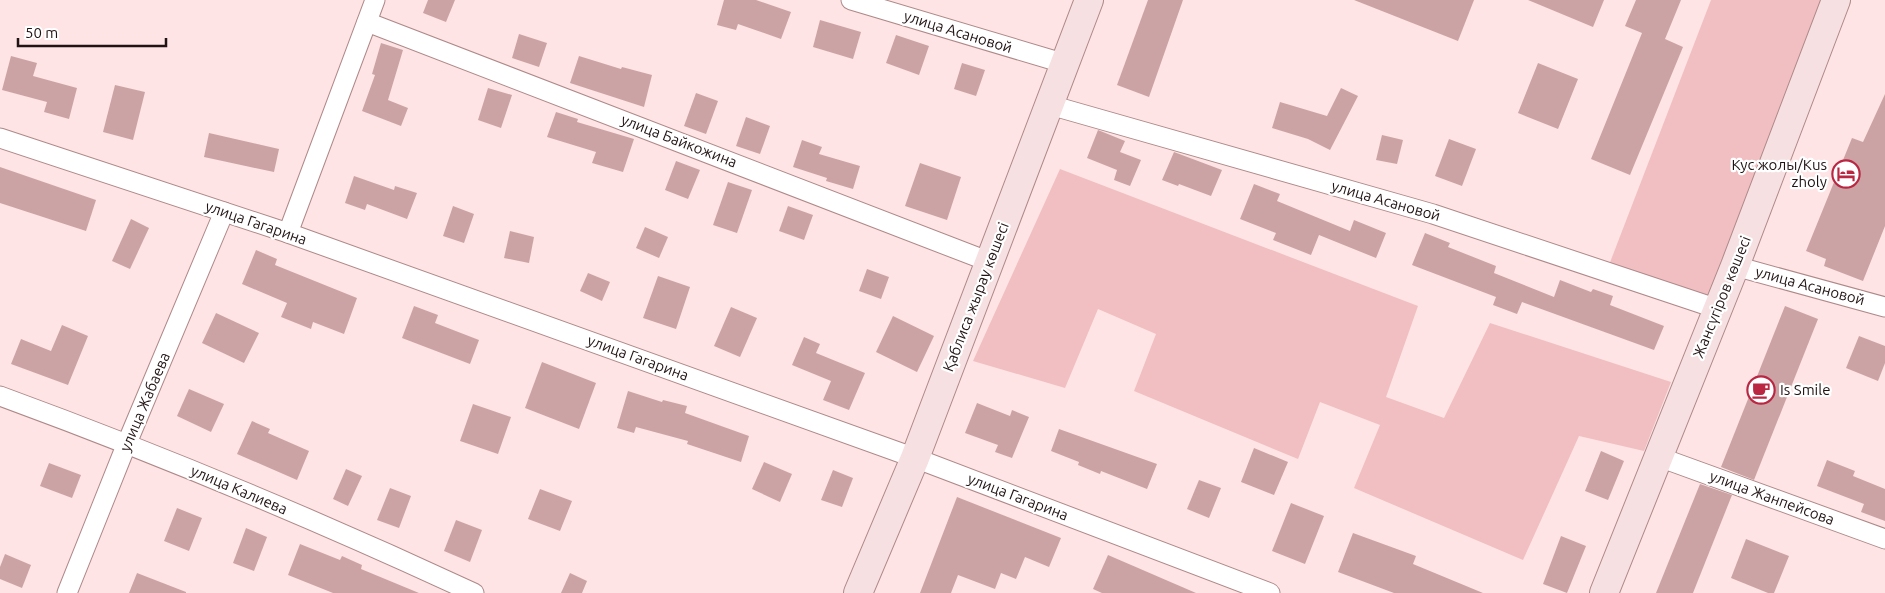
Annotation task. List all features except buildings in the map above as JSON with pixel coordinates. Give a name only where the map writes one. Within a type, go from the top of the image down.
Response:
[{"type":"street","name":"улица Асановой","points":[[851,0],[1066,64]]},
{"type":"street","name":"Қаблиса жырау көшесі","points":[[858,593],[914,458],[1089,0]]},
{"type":"street","name":"Жансүгіров көшесі","points":[[1604,593],[1735,266],[1836,0]]},
{"type":"street","points":[[288,233],[367,22],[370,1]]},
{"type":"street","name":"улица Байкожина","points":[[367,22],[990,262]]},
{"type":"street","name":"улица Асановой","points":[[1050,105],[1433,214],[1718,308]]},
{"type":"street","name":"улица Гагарина","points":[[0,138],[288,233],[914,458],[1270,593]]},
{"type":"street","name":"улица Жабаева","points":[[67,593],[127,443],[224,212]]},
{"type":"street","name":"улица Асановой","points":[[1735,266],[1885,307]]},
{"type":"street","name":"улица Калиева","points":[[0,396],[127,443],[362,541],[474,593]]},
{"type":"street","name":"улица Жанпейсова","points":[[1658,457],[1885,539]]},
{"type":"shaded area","points":[[1711,0],[1824,0],[1711,296],[1609,265]]},
{"type":"shaded area","points":[[1060,169],[1418,306],[1386,397],[1444,418],[1490,323],[1671,382],[1644,451],[1579,436],[1523,560],[1354,488],[1380,425],[1320,402],[1298,459],[1134,391],[1156,334],[1098,309],[1065,388],[973,361]]},
{"type":"place","name":"Кус жолы/Kus zholy","points":[[1846,174]]},
{"type":"place","name":"Is Smile","points":[[1761,390]]}]
